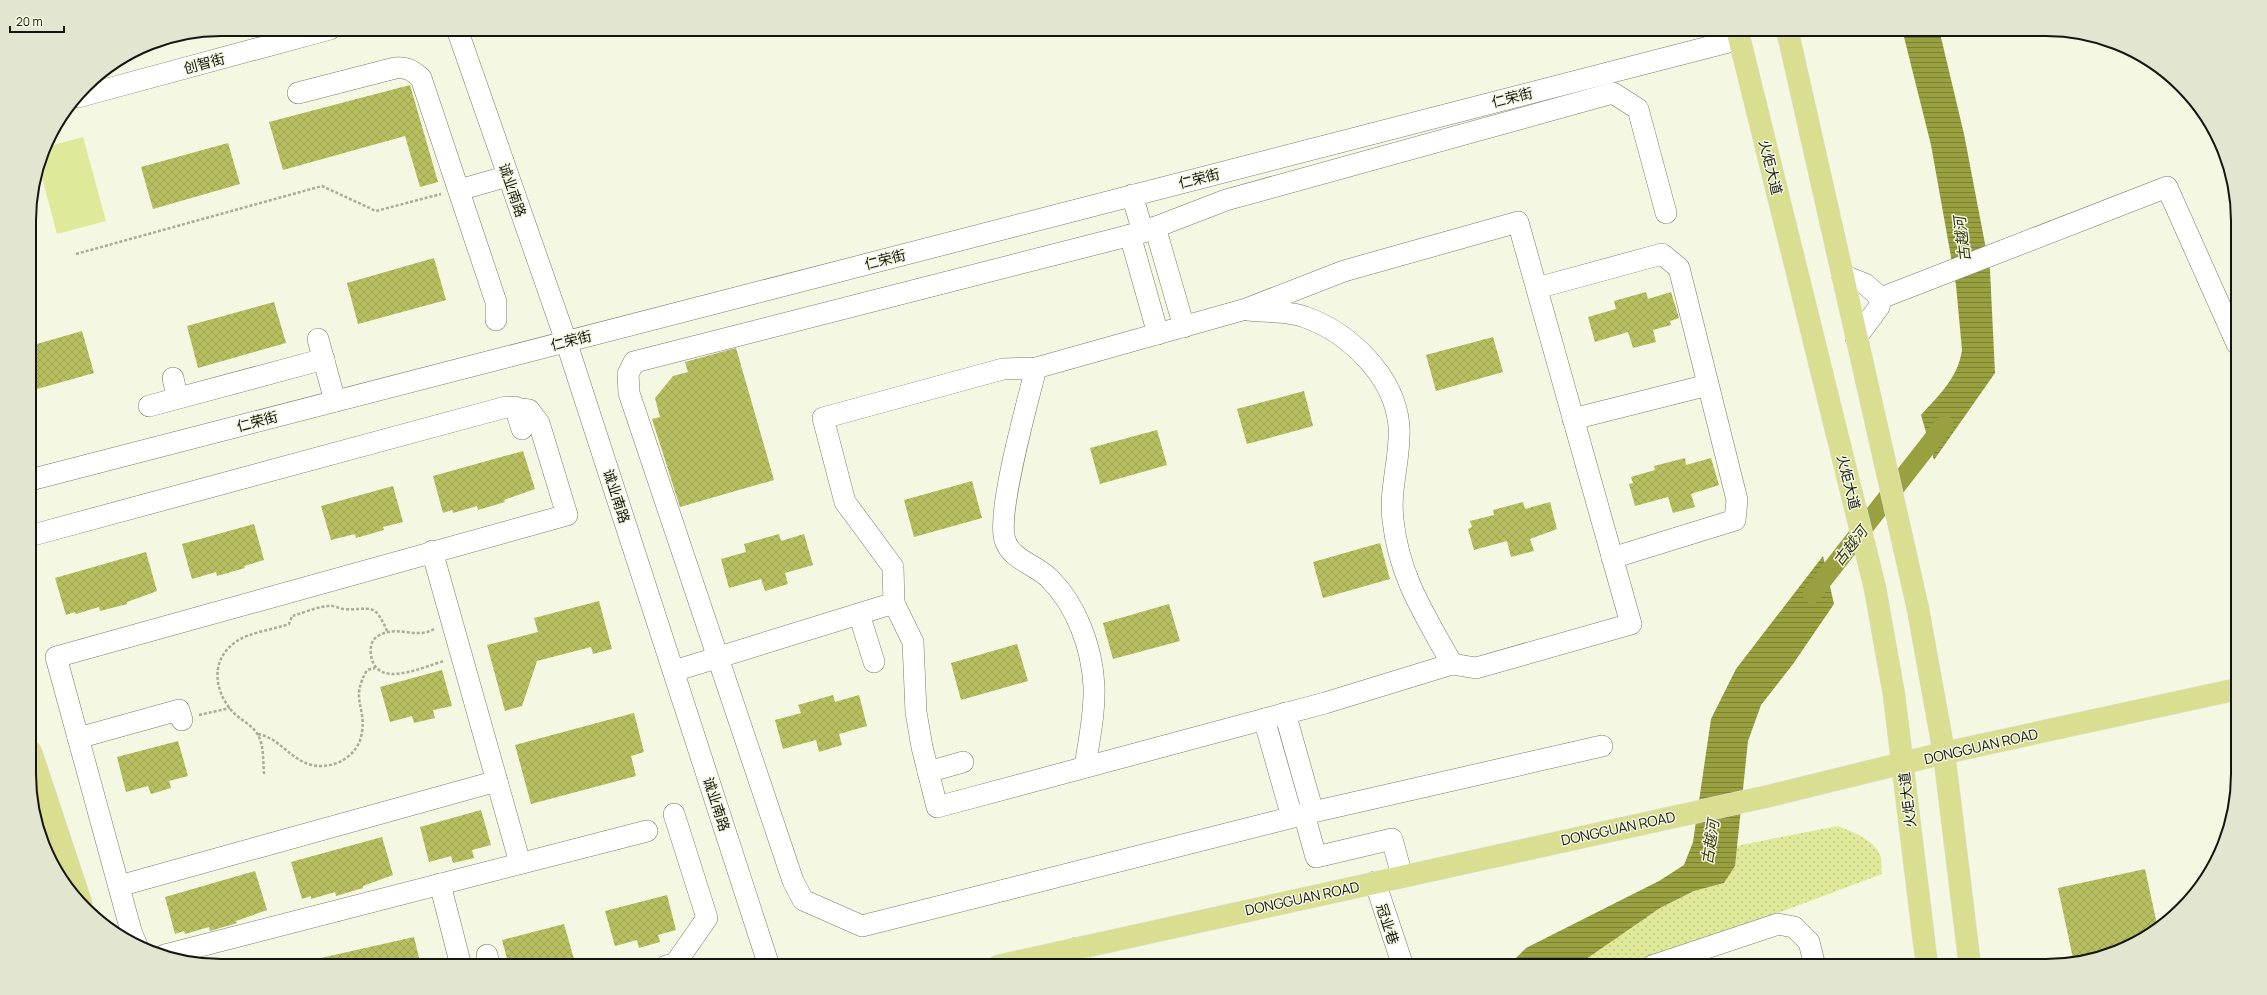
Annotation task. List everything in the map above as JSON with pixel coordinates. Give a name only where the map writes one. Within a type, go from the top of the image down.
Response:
[{"type":"main road","name":"火炬大道","points":[[1739,36],[1874,588],[1894,695],[1926,959]]},
{"type":"main road","points":[[1789,36],[1881,451],[1918,609],[1944,753],[1969,959]]},
{"type":"main road","name":"DONGGUAN ROAD","points":[[1061,959],[1079,957],[1374,882],[1769,796],[1903,765],[1944,753],[2231,691]]},
{"type":"main road","points":[[36,767],[77,890]]},
{"type":"street","name":"创智街","points":[[86,95],[304,36]]},
{"type":"street","name":"诚业南路","points":[[459,36],[566,341],[767,959]]},
{"type":"street","name":"仁荣街","points":[[36,478],[1132,195],[1731,36]]},
{"type":"street","points":[[298,93],[395,68],[404,67],[413,71],[420,78],[496,302],[496,320]]},
{"type":"street","points":[[1602,746],[1303,815],[862,926],[804,900],[793,881],[629,393],[628,374],[634,362],[1143,231],[1226,200],[1613,93],[1638,109],[1666,213]]},
{"type":"street","points":[[459,190],[508,176]]},
{"type":"street","points":[[1881,298],[2168,187],[2231,330]]},
{"type":"street","points":[[1132,195],[1143,231],[1184,327]]},
{"type":"street","points":[[1518,222],[1631,624],[1476,668],[1452,664],[1264,719],[937,807],[928,772],[916,712],[913,642],[894,603],[893,567],[845,502],[823,418],[1003,369],[1036,368],[1246,309],[1344,271],[1518,222]]},
{"type":"street","points":[[1143,231],[1158,334]]},
{"type":"street","points":[[1537,288],[1662,254],[1679,268],[1737,500],[1735,520],[1612,558]]},
{"type":"street","points":[[1842,275],[1865,284],[1881,298]]},
{"type":"street","points":[[1856,338],[1879,307],[1881,298]]},
{"type":"street","points":[[1246,309],[1304,316],[1335,332],[1368,359],[1385,386],[1395,407],[1399,426],[1392,497],[1393,521],[1401,558],[1408,584],[1422,614],[1452,664]]},
{"type":"street","points":[[318,339],[335,401]]},
{"type":"street","points":[[149,406],[175,388],[324,359]]},
{"type":"street","points":[[1036,368],[1011,472],[1004,518],[1005,540],[1014,554],[1049,578],[1070,603],[1078,622],[1092,665],[1094,687],[1085,767]]},
{"type":"street","points":[[1573,419],[1708,385]]},
{"type":"street","points":[[516,407],[522,429]]},
{"type":"street","points":[[36,533],[483,412],[516,407],[530,410],[539,423],[567,515],[432,551],[56,656],[133,937]]},
{"type":"street","points":[[432,551],[520,863]]},
{"type":"street","points":[[674,672],[894,603]]},
{"type":"street","points":[[859,614],[874,662]]},
{"type":"street","points":[[78,738],[179,710],[182,720]]},
{"type":"street","points":[[1285,713],[1303,815]]},
{"type":"street","points":[[1264,719],[1303,815],[1316,857],[1392,839],[1402,876]]},
{"type":"street","points":[[928,772],[963,762]]},
{"type":"street","points":[[119,886],[497,781]]},
{"type":"street","points":[[674,814],[707,918],[678,959]]},
{"type":"street","points":[[173,953],[647,831]]},
{"type":"street","name":"冠业巷","points":[[1374,882],[1401,959]]},
{"type":"street","points":[[440,884],[459,959]]},
{"type":"street","points":[[1673,959],[1778,924],[1794,927],[1809,942],[1813,959]]},
{"type":"path","points":[[76,254],[322,186],[376,210],[459,190]]},
{"type":"path","points":[[375,668],[367,670],[359,689],[358,699],[362,733],[349,756],[336,765],[322,767],[300,761],[274,739],[258,734],[230,708],[219,690],[218,669],[222,656],[238,640],[289,624],[292,616],[329,605],[343,609],[361,607],[373,610],[380,616],[387,631]]},
{"type":"path","points":[[451,619],[430,632],[413,633],[397,630],[387,631],[376,637],[370,646],[375,668],[381,673],[395,675],[461,656]]},
{"type":"path","points":[[182,720],[230,708]]},
{"type":"path","points":[[258,734],[263,753],[264,774]]},
{"type":"shaded area","points":[[83,137],[106,221],[57,234],[42,176],[52,145]]},
{"type":"shaded area","points":[[1838,826],[1864,838],[1875,847],[1881,858],[1882,874],[1655,959],[1586,959],[1660,908],[1694,891],[1724,883],[1735,866],[1736,846]]},
{"type":"water","points":[[1904,36],[1941,36],[1964,134],[1990,270],[1995,373],[1934,460],[1921,415],[1947,386],[1960,360],[1962,350],[1956,285],[1931,145]]},
{"type":"water","points":[[1823,556],[1834,604],[1793,664],[1761,705],[1748,741],[1735,866],[1724,883],[1694,891],[1660,908],[1586,959],[1515,959],[1526,948],[1659,881],[1684,865],[1693,842],[1711,719],[1736,669]]},
{"type":"building","points":[[410,85],[438,182],[420,187],[405,136],[283,170],[269,122]]},
{"type":"building","points":[[228,143],[240,184],[153,209],[141,167]]},
{"type":"building","points":[[434,258],[446,300],[358,324],[347,283]]},
{"type":"building","points":[[1646,292],[1648,299],[1671,292],[1679,318],[1670,321],[1671,325],[1653,330],[1656,342],[1633,348],[1628,332],[1595,342],[1588,317],[1616,309],[1614,301]]},
{"type":"building","points":[[274,302],[286,343],[198,368],[187,326]]},
{"type":"building","points":[[82,331],[94,373],[36,389],[36,344]]},
{"type":"building","points":[[1493,337],[1503,372],[1436,391],[1426,355]]},
{"type":"building","points":[[736,348],[774,480],[680,507],[652,419],[660,417],[655,398],[673,376],[688,372],[685,362]]},
{"type":"building","points":[[1304,391],[1313,426],[1247,444],[1237,409]]},
{"type":"building","points":[[1157,430],[1167,465],[1100,484],[1090,448]]},
{"type":"building","points":[[523,451],[535,489],[504,500],[505,502],[478,510],[477,506],[453,513],[452,510],[443,513],[433,476]]},
{"type":"building","points":[[1685,458],[1686,465],[1711,458],[1719,485],[1691,494],[1695,507],[1673,513],[1668,497],[1635,506],[1629,484],[1633,483],[1631,477],[1655,470],[1654,466]]},
{"type":"building","points":[[972,481],[982,518],[914,537],[904,500]]},
{"type":"building","points":[[393,486],[403,522],[383,527],[384,530],[356,538],[355,534],[331,540],[321,506]]},
{"type":"building","points":[[1523,502],[1525,509],[1550,502],[1557,529],[1530,539],[1534,551],[1511,557],[1507,541],[1474,550],[1468,529],[1472,527],[1470,521],[1494,515],[1493,510]]},
{"type":"building","points":[[254,524],[264,560],[244,566],[245,568],[217,576],[216,572],[192,579],[182,544]]},
{"type":"building","points":[[779,534],[781,541],[804,534],[813,565],[785,573],[788,584],[765,591],[761,579],[729,588],[721,559],[746,552],[744,544]]},
{"type":"building","points":[[1380,543],[1390,579],[1323,598],[1313,562]]},
{"type":"building","points":[[146,552],[157,591],[127,602],[127,604],[100,611],[99,607],[76,614],[75,612],[66,615],[55,578]]},
{"type":"building","points":[[599,601],[612,649],[593,654],[591,647],[537,661],[522,706],[505,711],[487,645],[538,632],[534,618]]},
{"type":"building","points":[[1169,604],[1180,641],[1113,659],[1103,623]]},
{"type":"building","points":[[1017,644],[1028,681],[961,700],[951,663]]},
{"type":"building","points":[[442,670],[452,706],[433,710],[435,718],[414,723],[412,716],[390,722],[380,687]]},
{"type":"building","points":[[833,695],[835,702],[859,695],[867,726],[839,734],[842,745],[819,752],[816,740],[783,749],[775,720],[801,713],[798,705]]},
{"type":"building","points":[[634,713],[644,752],[631,756],[636,776],[531,804],[515,745]]},
{"type":"building","points":[[178,741],[188,776],[169,781],[171,788],[151,794],[148,786],[126,792],[117,757]]},
{"type":"building","points":[[481,810],[491,845],[472,850],[474,858],[453,863],[451,856],[429,862],[420,827]]},
{"type":"building","points":[[382,837],[393,875],[363,886],[363,888],[336,896],[335,892],[311,899],[311,896],[302,899],[291,862]]},
{"type":"building","points":[[2145,869],[2157,923],[2139,934],[2117,945],[2094,953],[2073,957],[2058,888]]},
{"type":"building","points":[[255,871],[267,910],[236,921],[237,923],[210,931],[209,927],[185,934],[184,931],[175,934],[165,897]]},
{"type":"building","points":[[667,895],[676,930],[658,935],[660,942],[639,948],[637,940],[615,946],[605,911]]},
{"type":"building","points":[[564,924],[574,959],[507,959],[502,940]]},
{"type":"building","points":[[414,937],[419,959],[316,959]]},
{"type":"waterway","name":"古越河","points":[[1812,594],[1944,425]]}]
